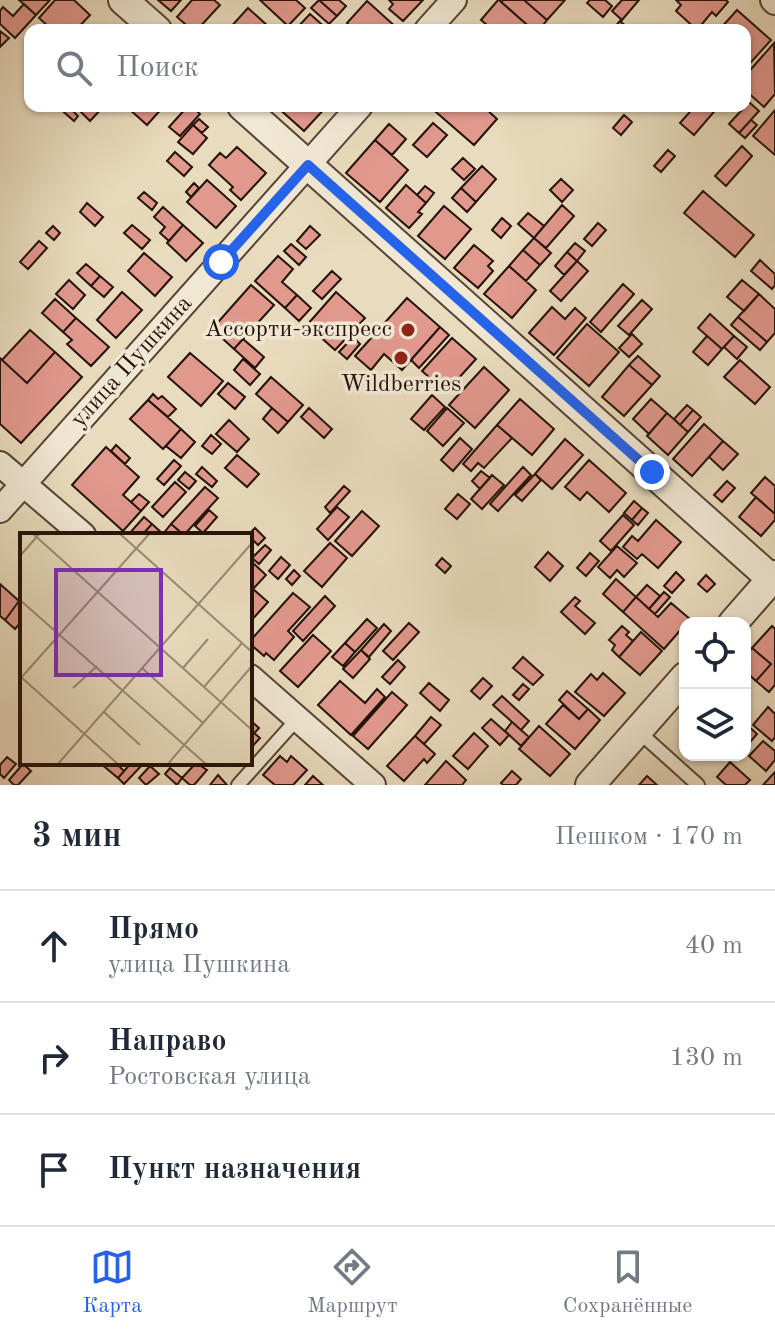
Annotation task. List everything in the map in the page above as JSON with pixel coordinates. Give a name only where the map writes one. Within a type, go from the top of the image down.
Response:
[{"type":"street","points":[[123,0],[150,24]]},
{"type":"street","points":[[432,24],[454,0]]},
{"type":"street","points":[[249,112],[774,579],[739,617]]},
{"type":"street","name":"улица Пушкина","points":[[0,510],[355,112]]},
{"type":"street","points":[[0,464],[81,533]]},
{"type":"street","points":[[252,679],[373,785]]},
{"type":"street","points":[[590,785],[679,684]]},
{"type":"lane","points":[[238,785],[298,718]]},
{"type":"lane","points":[[638,731],[698,785]]},
{"type":"building","points":[[19,0],[50,0],[36,15]]},
{"type":"building","points":[[55,0],[74,0],[90,15],[82,24],[46,24],[39,18]]},
{"type":"building","points":[[158,0],[181,0],[171,11]]},
{"type":"building","points":[[192,0],[214,0],[220,5],[203,24],[185,24],[177,17]]},
{"type":"building","points":[[260,0],[296,0],[305,8],[290,24],[286,24]]},
{"type":"building","points":[[319,0],[339,0],[346,6],[337,16]]},
{"type":"building","points":[[319,0],[337,16],[329,24],[311,8]]},
{"type":"building","points":[[389,0],[423,0],[403,21],[389,9],[393,4]]},
{"type":"building","points":[[499,0],[526,24],[486,24],[481,20]]},
{"type":"building","points":[[524,0],[547,20],[544,24],[526,24],[501,2]]},
{"type":"building","points":[[524,0],[565,0],[547,20]]},
{"type":"building","points":[[590,0],[605,0],[612,6],[603,17],[587,3]]},
{"type":"building","points":[[622,0],[639,0],[622,20],[612,11]]},
{"type":"building","points":[[676,0],[728,2],[716,16],[712,12],[702,24],[690,24],[676,11],[681,5]]},
{"type":"building","points":[[367,1],[393,24],[348,24]]},
{"type":"building","points":[[24,4],[36,15],[24,24],[15,38],[0,24],[0,11],[3,7],[13,16]]},
{"type":"building","points":[[248,8],[266,24],[233,24]]},
{"type":"building","points":[[737,10],[771,40],[751,62],[751,24],[724,24]]},
{"type":"building","points":[[310,14],[321,24],[301,24]]},
{"type":"building","points":[[0,31],[9,38],[0,47]]},
{"type":"building","points":[[774,43],[775,94],[764,107],[751,95],[751,69]]},
{"type":"building","points":[[751,104],[759,111],[739,133],[729,124],[740,112],[751,112]]},
{"type":"building","points":[[775,110],[775,155],[753,136]]},
{"type":"building","points":[[64,112],[74,112],[78,116],[74,121]]},
{"type":"building","points":[[81,112],[98,112],[90,121]]},
{"type":"building","points":[[132,112],[159,112],[147,125]]},
{"type":"building","points":[[183,112],[200,114],[180,136],[169,127]]},
{"type":"building","points":[[283,112],[321,112],[304,131]]},
{"type":"building","points":[[436,112],[489,112],[497,119],[474,145]]},
{"type":"building","points":[[690,112],[714,112],[694,135],[680,123]]},
{"type":"building","points":[[624,115],[632,122],[621,135],[613,128]]},
{"type":"building","points":[[199,119],[208,127],[202,133],[193,125]]},
{"type":"building","points":[[751,120],[757,125],[745,138],[739,133]]},
{"type":"building","points":[[433,123],[447,135],[427,157],[413,145]]},
{"type":"building","points":[[389,124],[406,139],[392,155],[375,140]]},
{"type":"building","points":[[193,125],[207,138],[193,154],[178,142]]},
{"type":"building","points":[[375,140],[408,170],[380,202],[346,173]]},
{"type":"building","points":[[742,146],[752,156],[726,186],[715,176]]},
{"type":"building","points":[[237,147],[266,173],[241,200],[230,190],[233,187],[209,165],[220,153],[226,158]]},
{"type":"building","points":[[668,150],[675,156],[661,172],[654,166]]},
{"type":"building","points":[[175,152],[192,167],[184,176],[167,161]]},
{"type":"building","points":[[463,158],[475,169],[464,180],[452,169]]},
{"type":"building","points":[[482,166],[496,179],[476,202],[461,188]]},
{"type":"building","points":[[561,179],[573,190],[562,202],[550,190]]},
{"type":"building","points":[[207,180],[236,206],[216,228],[187,202]]},
{"type":"building","points":[[194,183],[199,188],[191,197],[186,192]]},
{"type":"building","points":[[406,185],[426,203],[418,212],[422,214],[409,228],[386,208]]},
{"type":"building","points":[[425,186],[434,193],[426,203],[417,195]]},
{"type":"building","points":[[461,188],[476,202],[467,212],[452,198]]},
{"type":"building","points":[[703,191],[754,235],[735,257],[684,213]]},
{"type":"building","points":[[144,192],[157,203],[152,210],[138,198]]},
{"type":"building","points":[[87,203],[103,217],[95,226],[80,212]]},
{"type":"building","points":[[562,205],[574,216],[546,248],[534,238]]},
{"type":"building","points":[[444,206],[471,229],[445,259],[418,236]]},
{"type":"building","points":[[163,207],[183,225],[169,241],[160,233],[165,227],[154,217]]},
{"type":"building","points":[[528,213],[544,226],[534,238],[518,224]]},
{"type":"building","points":[[502,218],[511,226],[501,238],[492,230]]},
{"type":"building","points":[[598,223],[606,230],[592,246],[584,239]]},
{"type":"building","points":[[132,225],[150,240],[142,249],[124,233]]},
{"type":"building","points":[[183,225],[203,243],[186,261],[167,243]]},
{"type":"building","points":[[53,226],[60,233],[54,240],[46,233]]},
{"type":"building","points":[[310,226],[320,235],[306,249],[297,241]]},
{"type":"building","points":[[534,238],[551,253],[540,265],[523,250]]},
{"type":"building","points":[[39,241],[47,248],[28,269],[20,262]]},
{"type":"building","points":[[575,243],[585,251],[577,261],[567,252]]},
{"type":"building","points":[[291,244],[306,257],[299,265],[284,251]]},
{"type":"building","points":[[474,245],[493,261],[488,266],[493,271],[478,288],[454,268]]},
{"type":"building","points":[[523,250],[540,265],[526,281],[509,266]]},
{"type":"building","points":[[567,252],[577,261],[564,275],[555,266]]},
{"type":"building","points":[[144,253],[172,277],[155,296],[128,271]]},
{"type":"building","points":[[278,256],[293,269],[282,282],[297,295],[285,308],[255,281]]},
{"type":"building","points":[[760,260],[775,274],[772,289],[751,271]]},
{"type":"building","points":[[577,261],[588,271],[561,301],[550,291]]},
{"type":"building","points":[[86,264],[100,276],[91,286],[77,273]]},
{"type":"building","points":[[509,266],[536,290],[512,318],[484,294]]},
{"type":"building","points":[[332,271],[341,279],[322,299],[313,291]]},
{"type":"building","points":[[100,276],[113,287],[104,297],[91,286]]},
{"type":"building","points":[[69,280],[85,295],[73,309],[56,294]]},
{"type":"building","points":[[742,280],[759,294],[744,311],[727,297]]},
{"type":"building","points":[[623,284],[634,294],[601,332],[590,322]]},
{"type":"building","points":[[251,285],[274,305],[234,349],[212,329]]},
{"type":"building","points":[[122,292],[142,310],[116,338],[97,320]]},
{"type":"building","points":[[336,292],[365,318],[335,350],[307,325]]},
{"type":"building","points":[[759,294],[775,309],[775,333],[767,342],[738,317]]},
{"type":"building","points":[[297,295],[311,308],[299,321],[285,308]]},
{"type":"building","points":[[407,298],[440,327],[402,370],[384,354],[371,370],[355,356]]},
{"type":"building","points":[[55,299],[76,318],[63,332],[42,313]]},
{"type":"building","points":[[642,300],[652,309],[629,335],[618,326]]},
{"type":"building","points":[[552,307],[565,319],[575,308],[586,318],[554,355],[529,333]]},
{"type":"building","points":[[710,314],[734,336],[722,349],[698,328]]},
{"type":"building","points":[[738,317],[767,342],[760,350],[731,325]]},
{"type":"building","points":[[76,318],[109,347],[91,366],[67,344],[72,340],[63,332]]},
{"type":"building","points":[[587,324],[619,352],[589,386],[557,358]]},
{"type":"building","points":[[440,327],[449,335],[419,368],[411,360]]},
{"type":"building","points":[[30,330],[55,352],[27,383],[2,360]]},
{"type":"building","points":[[632,334],[642,344],[629,357],[619,348]]},
{"type":"building","points":[[707,336],[722,349],[708,365],[693,352]]},
{"type":"building","points":[[734,336],[747,347],[737,359],[724,347]]},
{"type":"building","points":[[353,337],[360,344],[347,359],[339,352]]},
{"type":"building","points":[[452,338],[476,359],[446,392],[422,371]]},
{"type":"building","points":[[243,339],[264,357],[255,368],[234,349]]},
{"type":"building","points":[[55,352],[82,377],[21,443],[0,424],[0,358],[27,383]]},
{"type":"building","points":[[190,353],[223,381],[201,406],[168,377]]},
{"type":"building","points":[[638,356],[660,376],[652,385],[629,365]]},
{"type":"building","points":[[243,359],[260,374],[250,385],[234,370]]},
{"type":"building","points":[[740,360],[770,387],[755,404],[724,377]]},
{"type":"building","points":[[629,365],[652,385],[624,416],[602,397]]},
{"type":"building","points":[[484,367],[509,390],[475,428],[449,405]]},
{"type":"building","points":[[271,377],[303,405],[288,422],[256,394]]},
{"type":"building","points":[[228,383],[245,397],[235,409],[218,394]]},
{"type":"building","points":[[153,394],[158,399],[162,396],[176,409],[168,417],[148,400]]},
{"type":"building","points":[[432,395],[445,407],[424,430],[411,419]]},
{"type":"building","points":[[520,399],[554,429],[532,455],[497,425]]},
{"type":"building","points":[[651,399],[667,413],[649,434],[633,419]]},
{"type":"building","points":[[148,400],[181,429],[163,449],[130,419]]},
{"type":"building","points":[[687,405],[693,410],[680,425],[674,419]]},
{"type":"building","points":[[272,408],[288,422],[278,433],[263,419]]},
{"type":"building","points":[[309,408],[332,429],[324,438],[301,417]]},
{"type":"building","points":[[447,408],[464,423],[443,446],[427,431]]},
{"type":"building","points":[[693,410],[701,417],[688,432],[680,425]]},
{"type":"building","points":[[667,413],[688,432],[668,455],[647,436]]},
{"type":"building","points":[[229,420],[249,439],[237,452],[216,434]]},
{"type":"building","points":[[704,424],[723,441],[692,476],[673,459]]},
{"type":"building","points":[[497,425],[512,438],[484,468],[478,463],[471,471],[463,464]]},
{"type":"building","points":[[181,429],[195,442],[181,458],[166,446]]},
{"type":"building","points":[[211,435],[221,444],[212,454],[202,446]]},
{"type":"building","points":[[460,438],[472,449],[453,471],[441,460]]},
{"type":"building","points":[[565,439],[583,455],[552,489],[535,474]]},
{"type":"building","points":[[723,441],[738,454],[723,470],[709,457]]},
{"type":"building","points":[[116,445],[130,458],[125,464],[111,451]]},
{"type":"building","points":[[106,447],[139,477],[123,495],[141,511],[123,531],[72,485]]},
{"type":"building","points":[[237,455],[259,474],[247,487],[225,468]]},
{"type":"building","points":[[174,460],[181,466],[164,485],[157,479]]},
{"type":"building","points":[[589,460],[626,493],[609,512],[587,492],[580,500],[565,487]]},
{"type":"building","points":[[202,467],[217,481],[212,487],[196,474]]},
{"type":"building","points":[[523,467],[531,475],[498,511],[490,504]]},
{"type":"building","points":[[481,471],[490,478],[480,489],[472,481]]},
{"type":"building","points":[[185,472],[196,481],[189,489],[178,480]]},
{"type":"building","points":[[535,474],[541,480],[522,501],[515,495]]},
{"type":"building","points":[[492,475],[504,485],[482,509],[471,499]]},
{"type":"building","points":[[765,477],[775,486],[775,514],[751,493]]},
{"type":"building","points":[[727,481],[735,488],[722,502],[714,495]]},
{"type":"building","points":[[175,482],[186,492],[163,517],[152,507]]},
{"type":"building","points":[[344,486],[350,491],[330,513],[325,507]]},
{"type":"building","points":[[205,487],[218,498],[186,533],[171,524]]},
{"type":"building","points":[[139,494],[149,502],[141,511],[131,502]]},
{"type":"building","points":[[458,494],[470,504],[457,519],[445,509]]},
{"type":"building","points":[[756,497],[775,514],[775,520],[761,536],[739,517]]},
{"type":"building","points":[[634,501],[642,508],[632,520],[624,513]]},
{"type":"building","points":[[337,507],[349,517],[328,540],[317,529]]},
{"type":"building","points":[[642,508],[648,513],[638,525],[632,520]]},
{"type":"building","points":[[209,510],[217,517],[203,533],[195,526]]},
{"type":"building","points":[[362,511],[379,526],[352,556],[335,541]]},
{"type":"building","points":[[623,515],[634,525],[611,551],[600,541]]},
{"type":"building","points":[[144,517],[152,524],[144,533],[130,533]]},
{"type":"building","points":[[656,520],[681,542],[658,568],[642,554],[637,559],[623,547],[632,536],[638,541]]},
{"type":"building","points":[[152,524],[162,533],[144,533]]},
{"type":"building","points":[[171,524],[182,533],[164,533]]},
{"type":"building","points":[[255,528],[265,538],[258,545],[250,533]]},
{"type":"building","points":[[330,543],[347,558],[322,587],[304,571]]},
{"type":"building","points":[[265,545],[271,550],[259,564],[252,558]]},
{"type":"building","points":[[617,546],[637,563],[624,577],[617,570],[610,578],[598,567]]},
{"type":"building","points":[[548,552],[563,566],[550,581],[535,567]]},
{"type":"building","points":[[590,553],[599,561],[586,576],[577,568]]},
{"type":"building","points":[[281,557],[290,565],[278,579],[269,571]]},
{"type":"building","points":[[442,558],[451,566],[445,573],[436,565]]},
{"type":"building","points":[[252,564],[266,575],[253,589],[268,602],[252,620]]},
{"type":"building","points":[[294,570],[300,576],[292,585],[286,579]]},
{"type":"building","points":[[676,572],[684,580],[672,593],[664,586]]},
{"type":"building","points":[[706,575],[715,584],[707,592],[698,584]]},
{"type":"building","points":[[616,579],[636,597],[623,612],[603,594]]},
{"type":"building","points":[[0,584],[19,601],[5,620],[0,616]]},
{"type":"building","points":[[647,585],[660,596],[649,609],[636,597]]},
{"type":"building","points":[[664,592],[670,597],[655,614],[649,609]]},
{"type":"building","points":[[293,593],[310,607],[288,631],[294,637],[274,660],[252,646],[252,639]]},
{"type":"building","points":[[325,596],[335,606],[303,641],[293,631]]},
{"type":"building","points":[[575,597],[580,601],[575,606],[595,623],[585,634],[561,612]]},
{"type":"building","points":[[636,597],[658,617],[671,603],[688,617],[679,617],[679,632],[664,649],[623,612]]},
{"type":"building","points":[[20,602],[20,623],[15,629],[5,620]]},
{"type":"building","points":[[367,619],[377,628],[355,652],[345,643]]},
{"type":"building","points":[[409,623],[419,632],[393,660],[383,651]]},
{"type":"building","points":[[384,624],[391,631],[369,657],[361,650]]},
{"type":"building","points":[[622,626],[633,641],[619,657],[612,650],[615,645],[609,640]]},
{"type":"building","points":[[772,626],[775,629],[775,685],[769,692],[756,681],[771,664],[752,648]]},
{"type":"building","points":[[641,632],[662,651],[640,675],[619,657]]},
{"type":"building","points":[[313,635],[331,651],[298,687],[280,671]]},
{"type":"building","points":[[345,643],[355,652],[343,666],[332,657]]},
{"type":"building","points":[[751,649],[771,664],[756,681],[751,676]]},
{"type":"building","points":[[361,650],[370,659],[353,678],[343,669]]},
{"type":"building","points":[[523,657],[543,675],[533,685],[513,668]]},
{"type":"building","points":[[398,660],[405,667],[390,684],[382,677]]},
{"type":"building","points":[[603,673],[625,693],[604,716],[575,692],[591,674],[597,680]]},
{"type":"building","points":[[483,678],[492,686],[480,699],[471,691]]},
{"type":"building","points":[[340,681],[365,703],[377,689],[385,697],[351,735],[318,705]]},
{"type":"building","points":[[429,683],[449,700],[440,711],[420,693]]},
{"type":"building","points":[[523,684],[529,689],[519,700],[513,695]]},
{"type":"building","points":[[567,691],[588,709],[579,719],[559,700]]},
{"type":"building","points":[[392,692],[407,705],[368,749],[353,736]]},
{"type":"building","points":[[502,696],[529,721],[521,730],[493,705]]},
{"type":"building","points":[[563,705],[579,719],[588,709],[600,720],[575,749],[546,724]]},
{"type":"building","points":[[768,707],[775,714],[775,737],[772,741],[753,725]]},
{"type":"building","points":[[431,717],[441,725],[424,744],[415,736]]},
{"type":"building","points":[[491,719],[509,735],[500,745],[482,728]]},
{"type":"building","points":[[252,722],[259,728],[252,736]]},
{"type":"building","points":[[512,722],[529,737],[521,746],[505,731]]},
{"type":"building","points":[[539,726],[570,754],[550,776],[519,749]]},
{"type":"building","points":[[254,733],[260,738],[252,747]]},
{"type":"building","points":[[474,733],[488,746],[468,769],[453,756]]},
{"type":"building","points":[[415,736],[435,754],[427,763],[424,759],[404,781],[387,766]]},
{"type":"building","points":[[763,741],[775,751],[775,760],[766,771],[751,758]]},
{"type":"building","points":[[280,756],[287,762],[291,756],[307,770],[293,785],[275,785],[263,775]]},
{"type":"building","points":[[7,757],[16,764],[4,778],[0,774],[0,765]]},
{"type":"building","points":[[446,761],[466,780],[462,785],[425,785]]},
{"type":"building","points":[[730,762],[750,780],[745,785],[726,785],[717,777]]},
{"type":"building","points":[[22,765],[31,771],[18,785],[9,780]]},
{"type":"building","points":[[102,765],[118,765],[124,771],[118,778]]},
{"type":"building","points":[[129,765],[142,765],[124,784],[118,778]]},
{"type":"building","points":[[194,765],[207,770],[194,785],[182,778]]},
{"type":"building","points":[[150,766],[159,774],[146,785],[139,778]]},
{"type":"building","points":[[170,768],[182,778],[177,785],[165,774]]},
{"type":"building","points":[[512,771],[521,779],[516,785],[503,785],[501,783]]},
{"type":"building","points":[[775,772],[775,785],[763,785]]},
{"type":"building","points":[[218,775],[227,785],[210,785]]},
{"type":"building","points":[[313,776],[323,785],[305,785]]},
{"type":"building","points":[[647,776],[657,785],[639,785]]},
{"type":"place","name":"Ассорти-экспресс","points":[[408,330]]},
{"type":"place","name":"Wildberries","points":[[401,358]]},
{"type":"route","points":[[221,262],[308,165],[652,472]]}]
